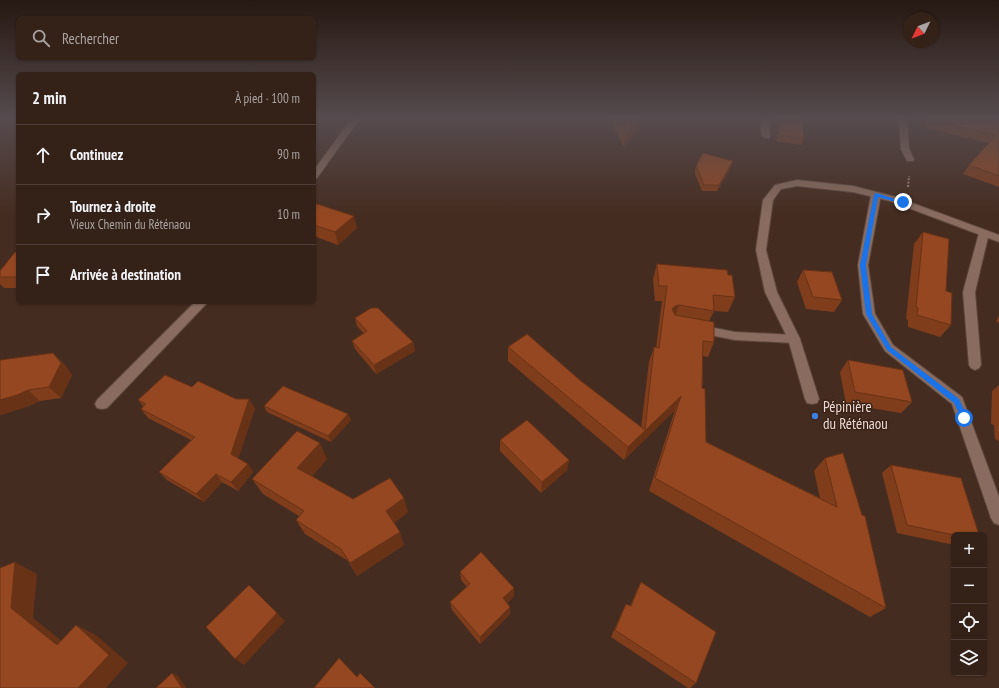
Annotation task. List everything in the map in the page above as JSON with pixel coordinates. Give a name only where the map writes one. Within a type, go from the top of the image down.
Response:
[{"type":"street","points":[[316,173],[333,150]]},
{"type":"street","points":[[906,150],[910,159]]},
{"type":"street","points":[[812,399],[794,339],[771,292],[761,250],[768,200],[778,188],[797,183],[853,189],[903,202],[999,239]]},
{"type":"street","points":[[876,195],[863,265],[869,314],[889,348],[957,401],[999,518]]},
{"type":"street","points":[[975,365],[969,292],[984,233]]},
{"type":"street","points":[[102,404],[200,304]]},
{"type":"street","points":[[689,328],[735,336],[794,339]]},
{"type":"path","points":[[903,202],[908,189],[910,159]]},
{"type":"building","points":[[982,150],[999,150],[999,176],[969,165]]},
{"type":"building","points":[[703,153],[733,161],[719,185],[704,185],[697,168],[697,164]]},
{"type":"building","points":[[316,204],[354,216],[335,232],[316,226]]},
{"type":"building","points":[[923,232],[949,239],[946,291],[952,293],[951,325],[917,315],[918,308],[916,307]]},
{"type":"building","points":[[16,252],[16,277],[0,277],[0,271]]},
{"type":"building","points":[[657,264],[727,270],[728,275],[732,275],[735,297],[713,295],[714,311],[679,305],[672,309],[675,315],[714,322],[714,342],[703,341],[702,388],[705,389],[706,442],[837,507],[825,458],[843,453],[862,515],[865,516],[886,608],[655,478],[681,396],[628,447],[508,347],[527,334],[581,381],[645,430],[654,347],[659,348],[667,286],[659,286]]},
{"type":"building","points":[[803,270],[832,272],[842,300],[813,297]]},
{"type":"building","points":[[371,308],[378,308],[413,342],[374,365],[352,341],[367,331],[355,318]]},
{"type":"building","points":[[53,353],[61,363],[49,387],[28,390],[0,400],[0,360]]},
{"type":"building","points":[[848,360],[903,370],[912,402],[855,392]]},
{"type":"building","points":[[165,375],[192,387],[198,381],[236,399],[249,399],[231,454],[248,464],[231,482],[216,474],[196,494],[159,472],[195,437],[141,409],[146,404],[138,400]]},
{"type":"building","points":[[283,386],[348,414],[328,436],[264,406]]},
{"type":"building","points":[[527,420],[569,460],[542,482],[500,440]]},
{"type":"building","points":[[297,431],[320,443],[297,468],[353,499],[390,478],[404,498],[386,511],[400,532],[350,563],[341,549],[296,520],[304,511],[252,479]]},
{"type":"building","points":[[891,465],[961,478],[978,532],[951,532],[951,534],[907,525]]},
{"type":"building","points":[[481,552],[514,588],[503,598],[510,607],[480,637],[450,602],[470,584],[460,572]]},
{"type":"building","points":[[15,562],[11,608],[57,645],[76,625],[109,655],[78,688],[0,688],[0,568]]},
{"type":"building","points":[[641,582],[716,632],[696,683],[615,630],[626,604],[631,606]]},
{"type":"building","points":[[249,585],[277,613],[235,659],[206,627]]},
{"type":"building","points":[[339,658],[357,677],[360,673],[375,688],[314,688]]},
{"type":"building","points":[[172,673],[182,688],[156,688]]},
{"type":"place","name":"Pépinière du Réténaou","points":[[815,416]]},
{"type":"route","points":[[903,202],[876,195],[863,265],[869,314],[889,348],[957,401],[964,418]]}]
